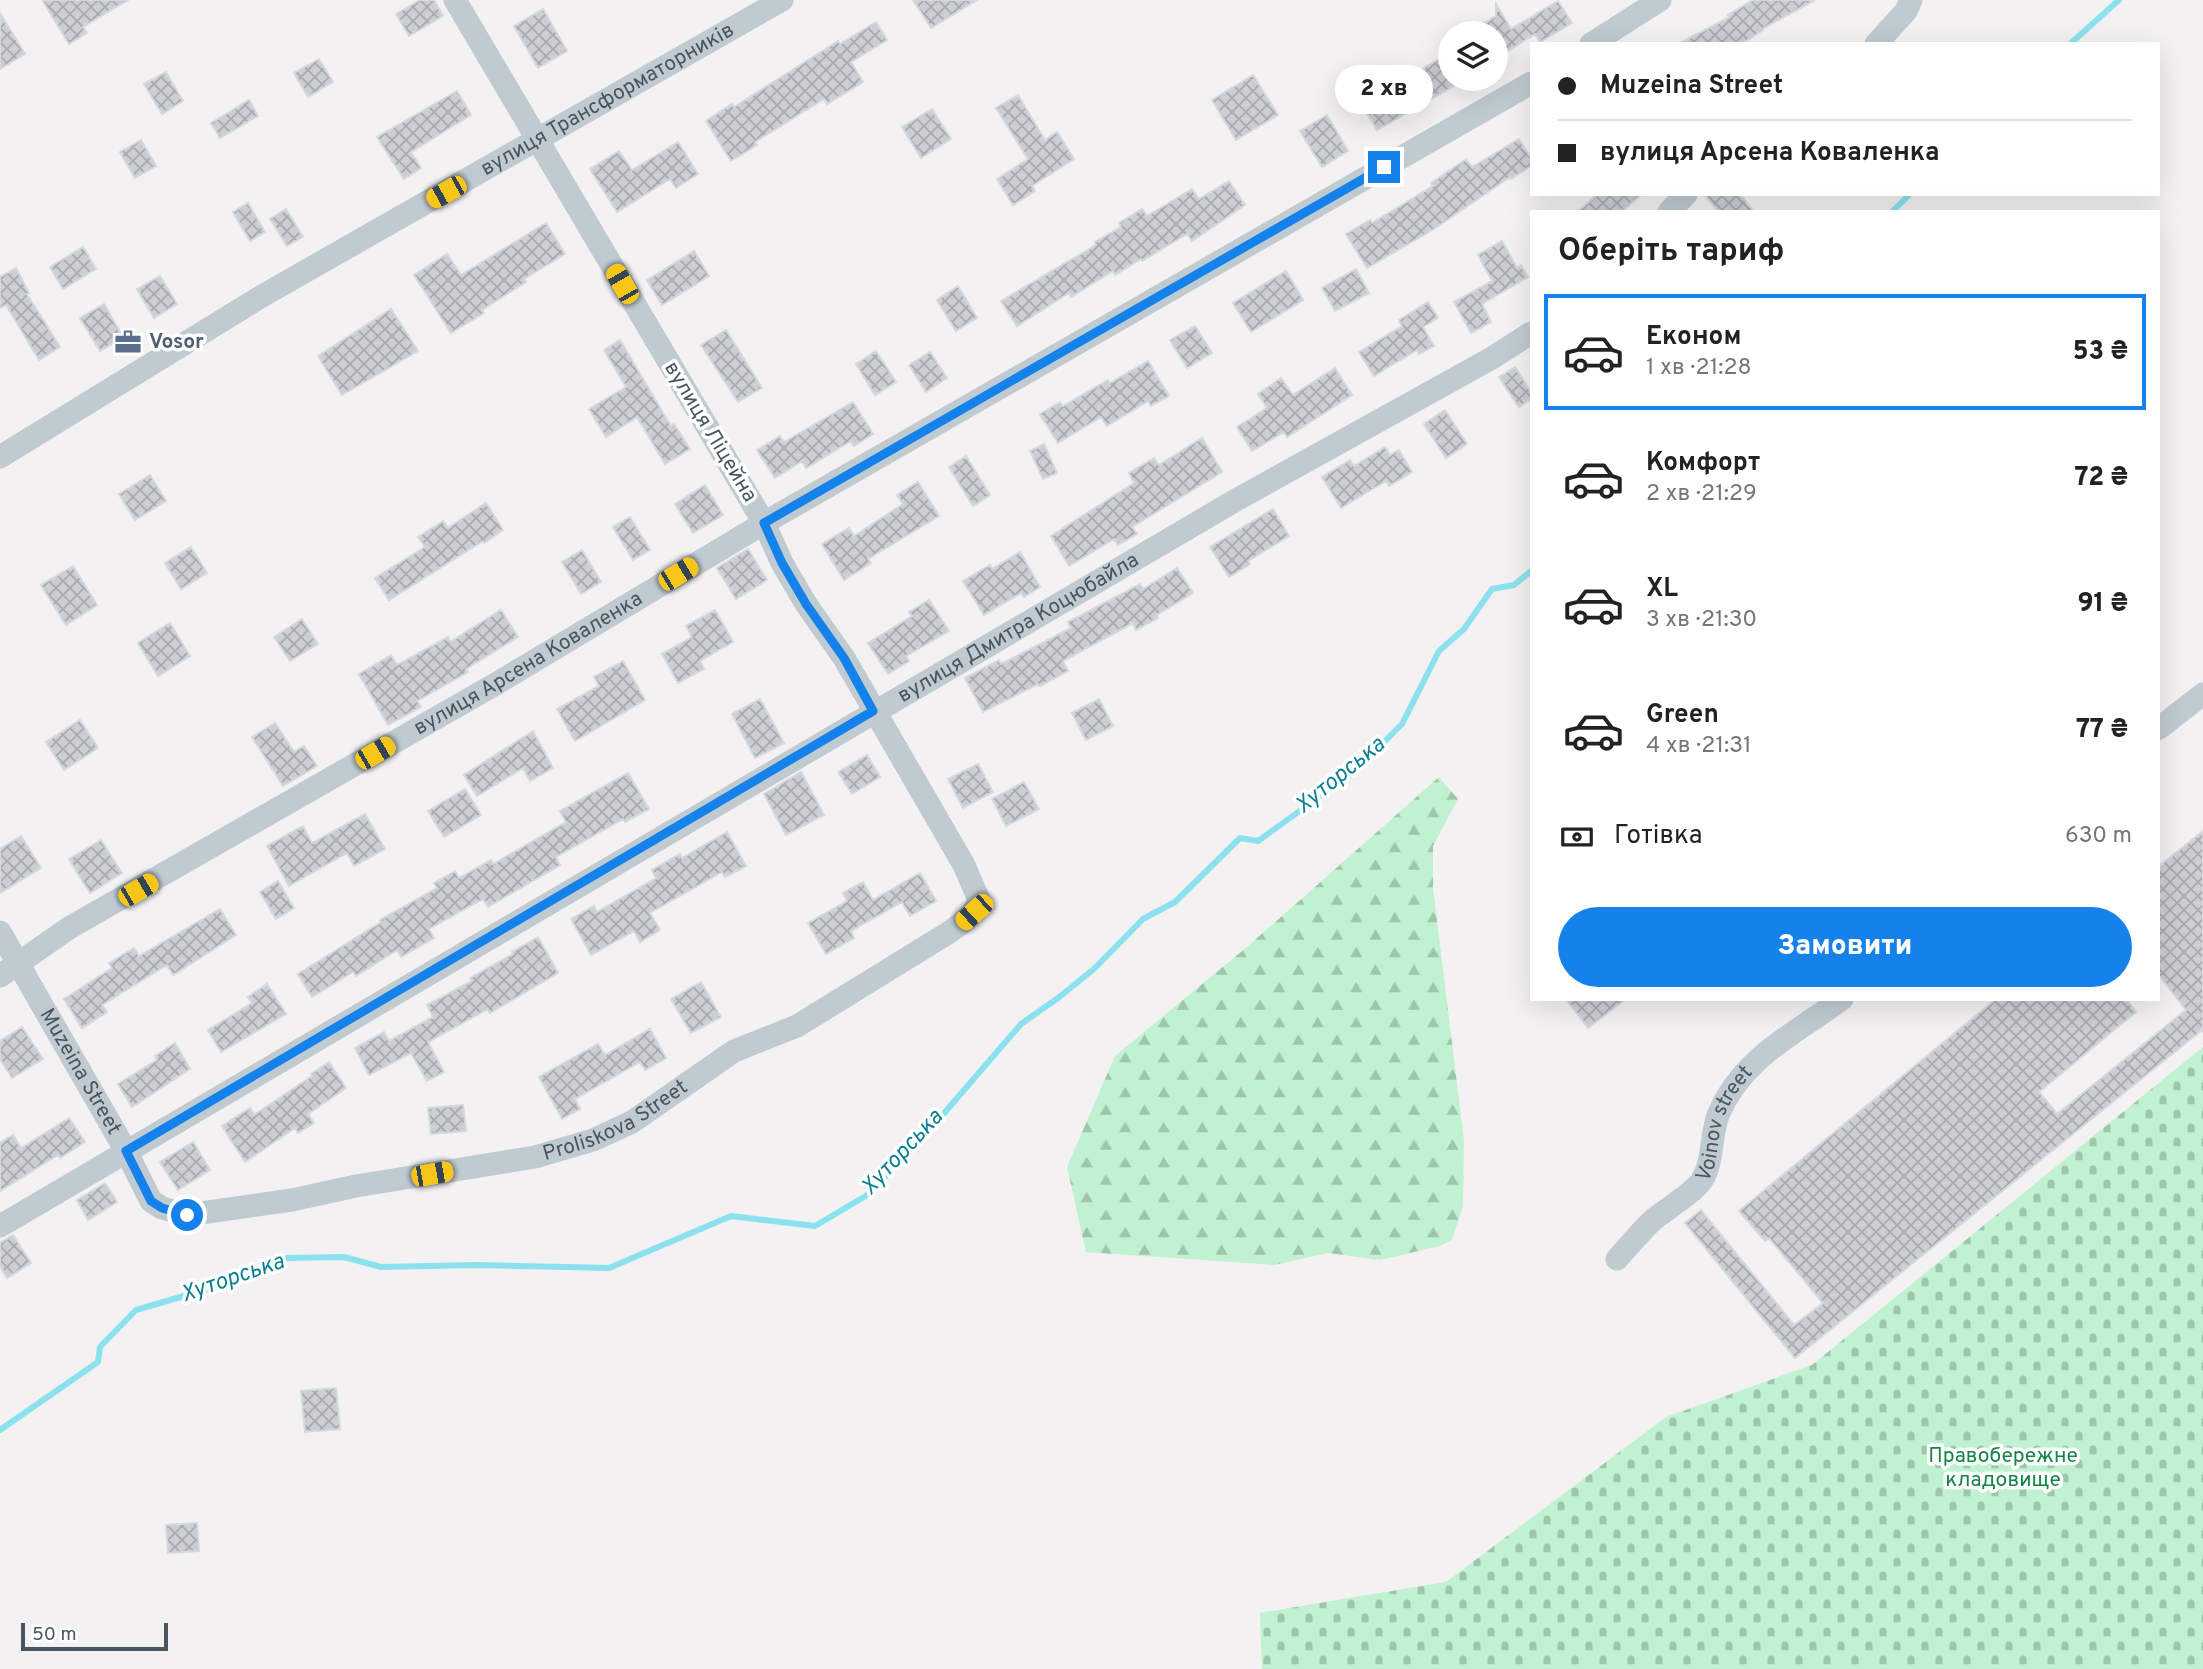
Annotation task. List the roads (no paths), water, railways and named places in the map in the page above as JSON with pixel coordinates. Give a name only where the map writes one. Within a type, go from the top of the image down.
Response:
[{"type":"street","name":"вулиця Ліцейна","points":[[455,0],[764,523],[782,563],[806,604],[844,658],[964,865]]},
{"type":"street","name":"вулиця Трансформаторників","points":[[0,457],[262,296],[782,0]]},
{"type":"street","points":[[1594,42],[1660,0]]},
{"type":"street","points":[[1878,42],[1906,11],[1911,0]]},
{"type":"street","name":"вулиця Арсена Коваленка","points":[[0,976],[69,928],[494,685],[764,523],[1530,84]]},
{"type":"street","points":[[1671,210],[1684,196]]},
{"type":"street","name":"вулиця Дмитра Коцюбайла","points":[[0,1226],[873,711],[1236,500],[1492,358],[1530,334]]},
{"type":"street","points":[[2160,727],[2203,694]]},
{"type":"street","name":"Proliskova Street","points":[[162,1208],[187,1215],[203,1214],[535,1157],[593,1140],[632,1122],[734,1051],[797,1026],[962,923],[974,912],[979,900],[964,865]]},
{"type":"street","name":"Muzeina Street","points":[[0,932],[126,1151],[151,1201],[162,1208]]},
{"type":"street","name":"Voinov street","points":[[1617,1259],[1650,1223],[1701,1183],[1719,1113],[1745,1072],[1767,1050],[1839,1001]]},
{"type":"waterway","name":"Хуторська","points":[[2072,42],[2119,0]]},
{"type":"waterway","name":"Хуторська","points":[[1894,210],[1908,196]]},
{"type":"waterway","name":"Хуторська","points":[[0,1430],[98,1362],[100,1347],[136,1310],[256,1275],[287,1258],[344,1257],[381,1267],[476,1265],[609,1268],[731,1216],[815,1226],[869,1194],[927,1133],[1021,1024],[1095,968],[1143,919],[1175,902],[1240,838],[1258,841],[1355,771],[1402,724],[1439,651],[1464,629],[1492,589],[1514,585],[1530,572]]},
{"type":"place","name":"Vosor","points":[[128,342]]},
{"type":"park label","name":"Правобережне кладовище","points":[[2003,1468]]}]
